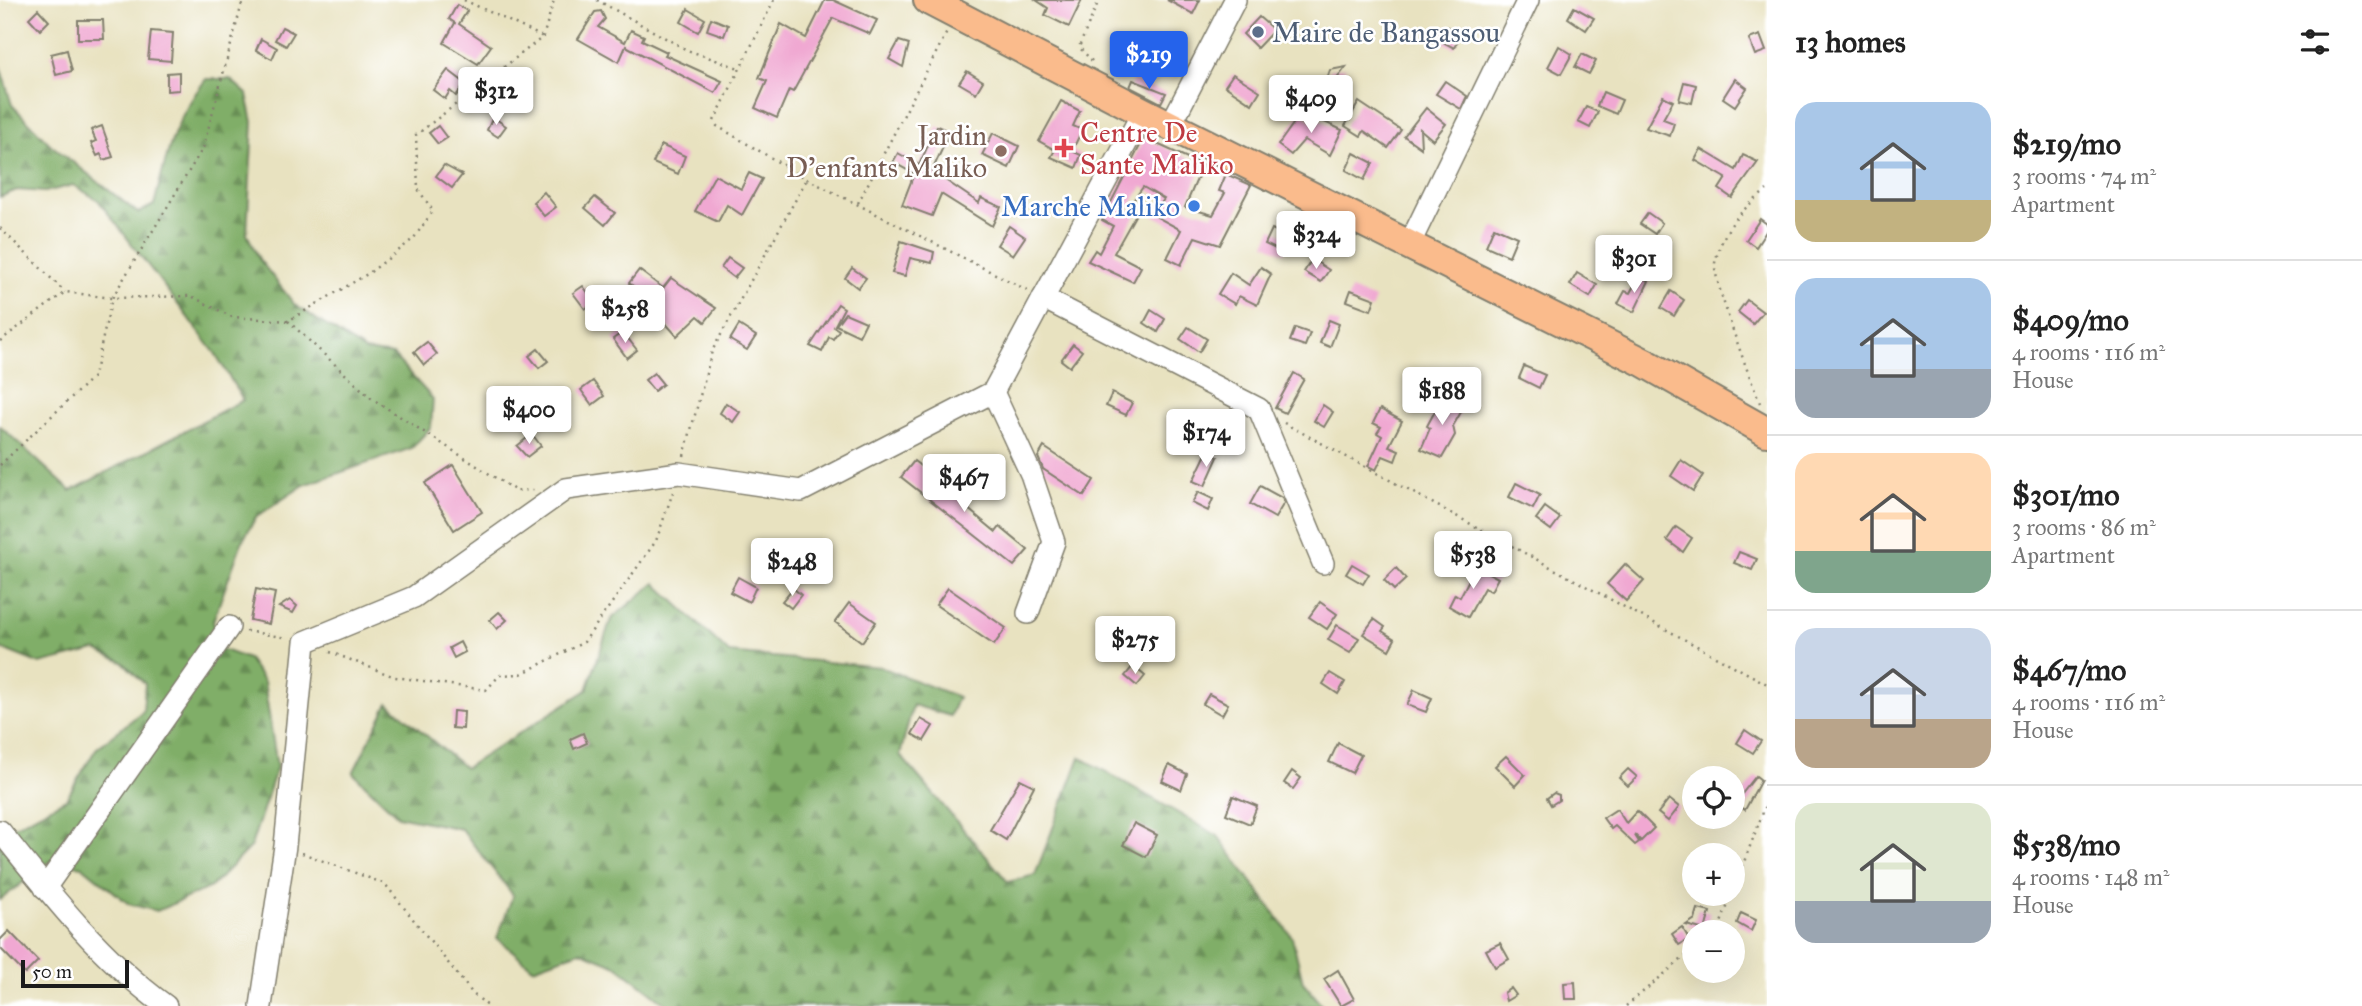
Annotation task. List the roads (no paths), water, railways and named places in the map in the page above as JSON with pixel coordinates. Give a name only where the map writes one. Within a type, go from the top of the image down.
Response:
[{"type":"main road","points":[[928,0],[1170,126],[1765,420]]},
{"type":"street","points":[[1170,126],[1235,0]]},
{"type":"street","points":[[1410,243],[1528,0]]},
{"type":"street","points":[[261,1006],[285,846],[305,642],[414,597],[566,489],[679,473],[801,491],[993,392],[1143,112]]},
{"type":"street","points":[[1043,298],[1259,409],[1323,563]]},
{"type":"street","points":[[993,392],[1031,474],[1054,542],[1028,613]]},
{"type":"street","points":[[45,888],[229,627]]},
{"type":"street","points":[[0,831],[45,888],[127,978],[166,1006]]},
{"type":"place","name":"Maire de Bangassou","points":[[1258,32]]},
{"type":"place","name":"Centre De Sante Maliko","points":[[1064,148]]},
{"type":"place","name":"Jardin D'enfants Maliko","points":[[1001,151]]},
{"type":"place","name":"Marche Maliko","points":[[1194,206]]}]
